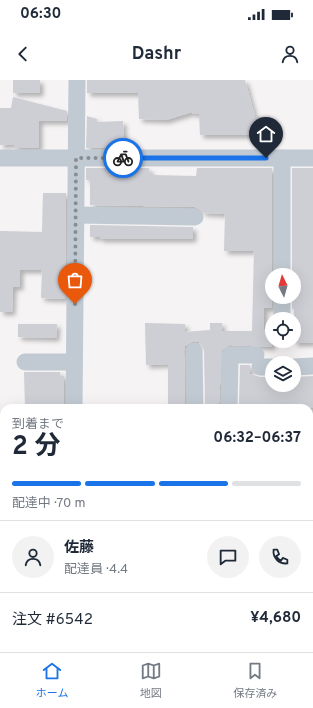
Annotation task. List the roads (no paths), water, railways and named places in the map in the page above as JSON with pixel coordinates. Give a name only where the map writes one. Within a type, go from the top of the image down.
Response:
[{"type":"street","points":[[74,404],[77,80]]},
{"type":"street","points":[[0,158],[313,158]]},
{"type":"street","points":[[282,158],[282,268]]},
{"type":"street","points":[[76,215],[195,217]]},
{"type":"street","points":[[194,351],[194,404]]},
{"type":"street","points":[[229,404],[230,355],[263,363]]},
{"type":"street","points":[[25,362],[74,362]]},
{"type":"street","points":[[301,366],[313,366]]}]
